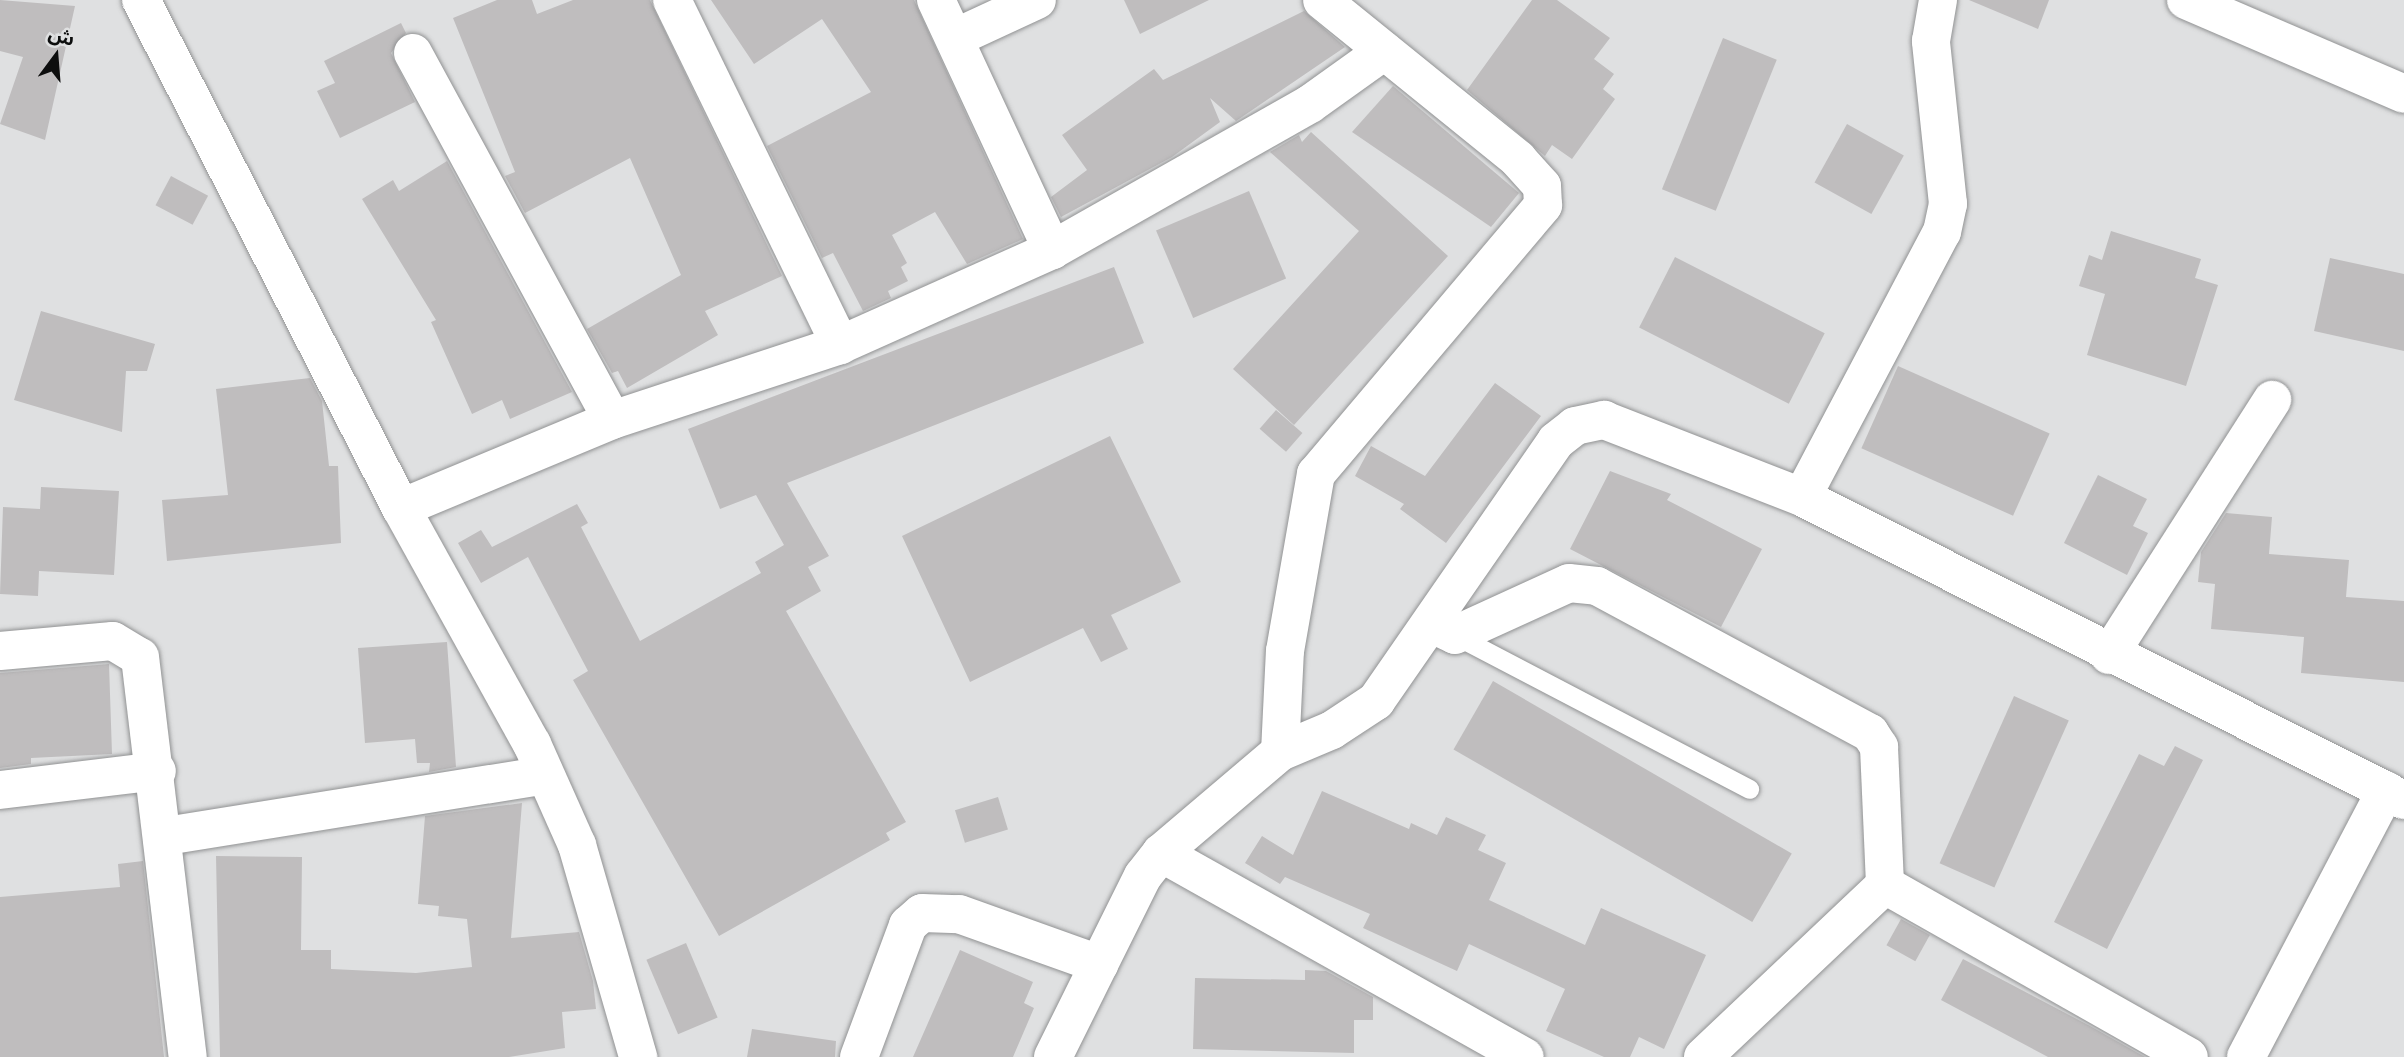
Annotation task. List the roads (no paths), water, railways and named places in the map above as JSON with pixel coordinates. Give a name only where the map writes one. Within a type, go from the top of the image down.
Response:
[{"type":"street","points":[[141,0],[401,508],[545,775],[577,845],[638,1057]]},
{"type":"street","points":[[672,0],[840,345]]},
{"type":"street","points":[[936,0],[957,37],[1052,250]]},
{"type":"street","points":[[957,37],[1037,0]]},
{"type":"street","points":[[1280,752],[1285,651],[1316,474],[1543,205],[1542,186],[1518,159],[1322,0]]},
{"type":"street","points":[[1802,497],[1942,232],[1948,204],[1931,41],[1938,0]]},
{"type":"street","points":[[2204,4],[2404,94]]},
{"type":"street","points":[[401,508],[612,420],[840,345],[1052,250],[1310,104],[1384,51]]},
{"type":"street","points":[[414,53],[612,420]]},
{"type":"street","points":[[2109,655],[2272,400]]},
{"type":"street","points":[[1053,1057],[1099,964],[1161,853],[1280,752],[1332,730],[1376,701],[1444,630],[1556,441],[1575,426],[1604,420],[1633,428],[1802,497],[2109,655],[2395,795],[2246,1057]]},
{"type":"street","points":[[1444,630],[1569,583],[1597,586],[1870,733],[1879,747],[1885,885],[1703,1057]]},
{"type":"street","points":[[0,651],[113,641],[134,649],[166,836],[188,1057]]},
{"type":"street","points":[[0,790],[157,771]]},
{"type":"street","points":[[166,836],[545,775]]},
{"type":"street","points":[[1161,853],[1525,1057]]},
{"type":"street","points":[[1885,885],[2189,1057]]},
{"type":"street","points":[[859,1057],[908,925],[922,913],[959,914],[1099,964]]},
{"type":"lane","points":[[1444,630],[1749,789]]}]
